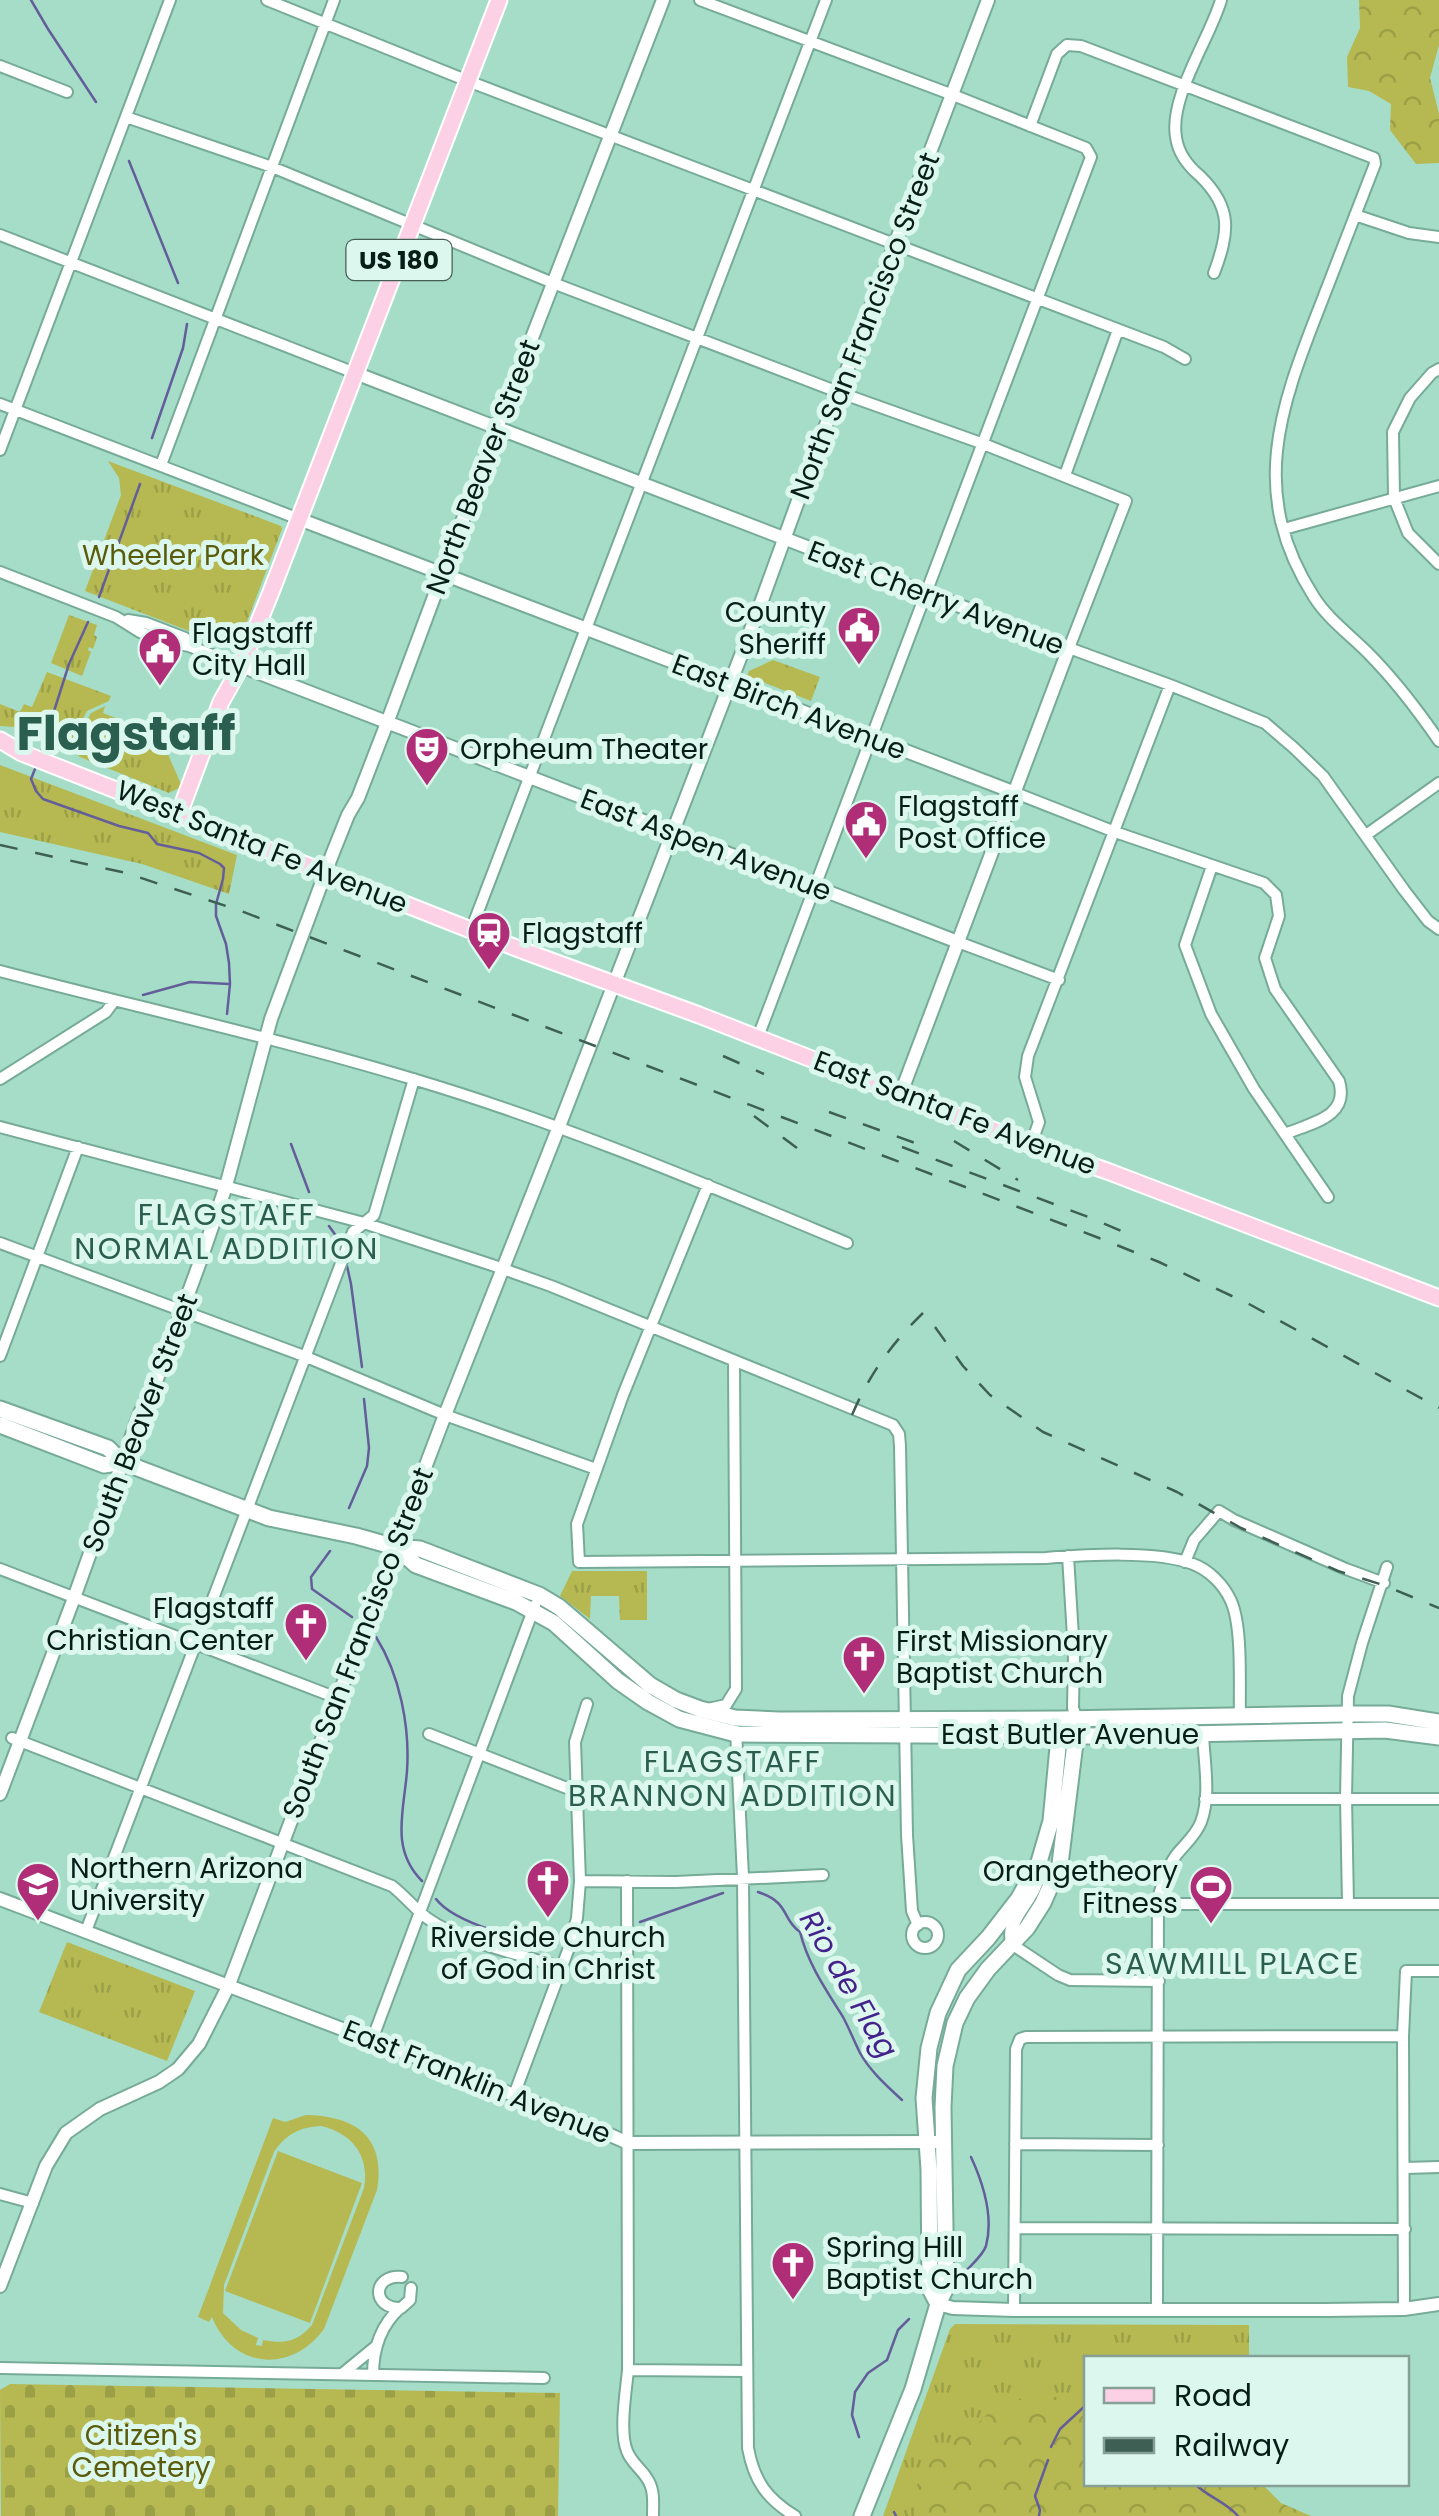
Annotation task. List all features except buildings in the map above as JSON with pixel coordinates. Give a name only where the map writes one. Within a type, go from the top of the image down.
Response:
[{"type":"main road","name":"US 180","points":[[179,814],[221,702],[241,666],[299,519],[499,0]]},
{"type":"main road","name":"West Santa Fe Avenue","points":[[1,743],[471,930]]},
{"type":"main road","name":"East Santa Fe Avenue","points":[[471,930],[1439,1298]]},
{"type":"main road","points":[[5,1413],[108,1448],[122,1462]]},
{"type":"main road","points":[[0,1426],[104,1466],[122,1462]]},
{"type":"main road","name":"East Butler Avenue","points":[[122,1462],[287,1522],[420,1549],[536,1603],[559,1606],[650,1685],[735,1726]]},
{"type":"main road","name":"East Butler Avenue","points":[[536,1603],[618,1681],[679,1719],[735,1726],[779,1720],[905,1727],[1240,1716],[1346,1722],[1439,1737]]},
{"type":"main road","name":"East Butler Avenue","points":[[1069,1723],[1204,1734],[1404,1716],[1439,1722]]},
{"type":"main road","points":[[935,2142],[924,2098],[929,2048],[938,2013],[958,1970],[1019,1898],[1040,1862],[1069,1723]]},
{"type":"main road","points":[[862,2516],[913,2389],[938,2304],[930,2289],[930,2170],[955,2023],[967,1998],[988,1970],[1027,1928],[1060,1864],[1069,1723]]},
{"type":"street","points":[[0,450],[170,0]]},
{"type":"street","points":[[267,0],[1173,351],[1184,359]]},
{"type":"street","points":[[161,465],[334,0]]},
{"type":"street","name":"North Beaver Street","points":[[304,934],[662,0]]},
{"type":"street","points":[[700,0],[1086,148],[1091,157],[758,1038]]},
{"type":"street","points":[[471,930],[826,0]]},
{"type":"street","name":"North San Francisco Street","points":[[591,1044],[988,0]]},
{"type":"street","points":[[1214,273],[1225,244],[1226,215],[1215,190],[1187,164],[1176,141],[1175,120],[1221,0]]},
{"type":"street","points":[[1030,126],[1057,54],[1066,46],[1081,46],[1374,158],[1375,164],[1290,382],[1276,444],[1276,484],[1295,562],[1316,599],[1408,696],[1439,741]]},
{"type":"street","points":[[0,66],[68,92]]},
{"type":"street","points":[[126,117],[272,168],[553,283],[982,443],[1126,501],[900,1093]]},
{"type":"street","points":[[1355,216],[1409,233],[1439,237]]},
{"type":"street","points":[[0,235],[355,373]]},
{"type":"street","points":[[1065,475],[1118,330]]},
{"type":"street","points":[[1439,369],[1410,398],[1393,432],[1394,498],[1408,533],[1439,564]]},
{"type":"street","name":"East Cherry Avenue","points":[[355,373],[1264,723],[1323,776],[1404,890],[1439,929]]},
{"type":"street","points":[[0,404],[299,519]]},
{"type":"street","points":[[1284,529],[1439,486]]},
{"type":"street","name":"East Birch Avenue","points":[[299,519],[1115,832],[1264,884],[1276,895],[1278,916],[1264,958],[1275,989],[1339,1081],[1343,1094],[1334,1112],[1285,1134]]},
{"type":"street","points":[[0,572],[116,618],[146,623],[185,638],[189,646],[241,666]]},
{"type":"street","name":"East Aspen Avenue","points":[[241,666],[1058,980]]},
{"type":"street","points":[[1031,1144],[1039,1122],[1026,1077],[1034,1041],[1170,685]]},
{"type":"street","points":[[1366,834],[1439,783]]},
{"type":"street","points":[[1212,866],[1185,945],[1211,1014],[1254,1089],[1328,1197]]},
{"type":"street","name":"South Beaver Street","points":[[0,1794],[16,1739],[183,1312],[226,1186],[265,1039],[304,934]]},
{"type":"street","points":[[0,971],[414,1079],[708,1185],[847,1242]]},
{"type":"street","points":[[0,1079],[106,1012],[114,1001]]},
{"type":"street","name":"South San Francisco Street","points":[[0,2286],[46,2166],[66,2133],[100,2110],[160,2082],[178,2069],[199,2044],[228,1986],[591,1044]]},
{"type":"street","points":[[86,1931],[353,1232],[374,1215],[414,1079]]},
{"type":"street","points":[[0,1127],[364,1222],[503,1269],[893,1425],[900,1446],[910,1882],[918,1925]]},
{"type":"street","points":[[0,1356],[78,1147]]},
{"type":"street","points":[[708,1185],[577,1524],[579,1562],[1096,1554],[1157,1557],[1194,1564],[1209,1573],[1231,1601],[1236,1619],[1240,1716]]},
{"type":"street","points":[[0,1243],[596,1470]]},
{"type":"street","points":[[700,1709],[726,1706],[736,1689],[734,1362]]},
{"type":"street","points":[[1185,1562],[1194,1540],[1219,1511],[1384,1583]]},
{"type":"street","points":[[1068,1556],[1074,1653],[1069,1723]]},
{"type":"street","points":[[1348,1904],[1348,1696],[1387,1567]]},
{"type":"street","points":[[0,1570],[337,1698]]},
{"type":"street","points":[[372,2040],[536,1603]]},
{"type":"street","points":[[514,2095],[578,1918],[575,1742],[587,1704]]},
{"type":"street","points":[[735,1726],[744,1878],[748,2448],[759,2484],[772,2501],[795,2516]]},
{"type":"street","points":[[429,1734],[577,1792]]},
{"type":"street","points":[[1156,2310],[1158,1904],[1166,1872],[1202,1820],[1204,1734]]},
{"type":"street","points":[[16,1739],[392,1886],[441,1926],[560,1967]]},
{"type":"street","points":[[1205,1799],[1439,1799]]},
{"type":"street","points":[[1040,1862],[1036,1885],[1011,1926],[1012,1944],[1070,1980],[1159,1981]]},
{"type":"street","points":[[580,1880],[676,1882],[824,1875]]},
{"type":"street","points":[[627,1881],[628,2370],[623,2433],[626,2451],[648,2479],[654,2494],[652,2516]]},
{"type":"street","name":"East Franklin Avenue","points":[[0,1899],[628,2142],[935,2142]]},
{"type":"street","points":[[1158,1904],[1439,1904]]},
{"type":"street","points":[[1404,2309],[1406,1971],[1439,1971]]},
{"type":"street","points":[[1014,2310],[1016,2049],[1020,2039],[1404,2036]]},
{"type":"street","points":[[1015,2144],[1158,2145]]},
{"type":"street","points":[[1405,2168],[1439,2167]]},
{"type":"street","points":[[0,2194],[32,2202]]},
{"type":"street","points":[[1015,2228],[1405,2229]]},
{"type":"street","points":[[388,2319],[379,2292],[382,2282],[392,2276],[402,2277]]},
{"type":"street","points":[[373,2375],[376,2346],[388,2319],[410,2300],[411,2288]]},
{"type":"street","points":[[382,2302],[390,2308],[401,2308]]},
{"type":"street","points":[[938,2304],[1014,2310],[1404,2309],[1439,2304]]},
{"type":"street","points":[[341,2374],[376,2346]]},
{"type":"street","points":[[0,2368],[544,2378]]},
{"type":"street","points":[[628,2370],[746,2371]]},
{"type":"green space","points":[[1359,0],[1439,0],[1439,45],[1430,78],[1439,114],[1439,163],[1416,164],[1390,130],[1391,104],[1369,91],[1348,87],[1347,57],[1360,28]]},
{"type":"green space","name":"Wheeler Park","points":[[108,461],[281,526],[239,643],[228,646],[85,591],[121,495],[119,478]]},
{"type":"green space","points":[[69,615],[97,625],[97,637],[93,649],[89,647],[91,652],[82,676],[51,663]]},
{"type":"green space","points":[[773,660],[820,677],[811,701],[747,676],[749,671]]},
{"type":"green space","points":[[47,672],[111,696],[109,701],[87,711],[68,748],[14,727],[0,726],[0,704],[20,712],[24,704],[32,707]]},
{"type":"green space","points":[[105,706],[103,713],[118,719],[121,726],[154,732],[156,727],[181,784],[179,788],[169,793],[80,757],[70,749],[91,713]]},
{"type":"green space","points":[[0,765],[237,855],[229,894],[142,864],[0,832]]},
{"type":"green space","points":[[572,1571],[647,1571],[647,1620],[620,1620],[619,1596],[591,1596],[590,1619],[560,1596]]},
{"type":"green space","points":[[67,1942],[195,1991],[167,2061],[39,2012]]},
{"type":"green space","points":[[306,2115],[353,2125],[372,2143],[379,2172],[377,2190],[324,2329],[296,2353],[264,2359],[248,2356],[234,2347],[212,2317],[209,2322],[198,2317],[273,2118],[285,2122]],"holes":[[[321,2126],[350,2140],[361,2156],[364,2188],[312,2325],[290,2340],[263,2340],[262,2346],[256,2345],[258,2338],[241,2330],[223,2313],[224,2285],[274,2152],[283,2140],[300,2130]]]},
{"type":"green space","points":[[278,2151],[362,2183],[310,2323],[225,2291]]},
{"type":"green space","points":[[955,2324],[1249,2325],[1249,2356],[1084,2356],[1084,2478],[1062,2516],[883,2516]]},
{"type":"green space","name":"Citizen's Cemetery","points":[[10,2384],[560,2393],[558,2516],[1,2516],[0,2390]]},
{"type":"green space","points":[[1025,2397],[1056,2397],[1084,2409],[1084,2486],[1264,2486],[1281,2503],[1311,2516],[915,2516],[914,2498],[922,2466],[996,2406]]},
{"type":"waterway","name":"Rio de Flag","points":[[31,0],[96,102]]},
{"type":"waterway","name":"Rio de Flag","points":[[129,161],[178,283]]},
{"type":"waterway","name":"Rio de Flag","points":[[152,438],[183,348],[187,324]]},
{"type":"waterway","name":"Rio de Flag","points":[[99,597],[140,484]]},
{"type":"waterway","name":"Rio de Flag","points":[[41,752],[69,664],[88,622]]},
{"type":"waterway","name":"Rio de Flag","points":[[37,764],[31,779],[43,799],[148,833],[157,844],[199,853],[224,868],[216,916],[229,963],[227,1014]]},
{"type":"waterway","points":[[143,995],[190,982],[229,984]]},
{"type":"waterway","name":"Rio de Flag","points":[[291,1144],[309,1192]]},
{"type":"waterway","name":"Rio de Flag","points":[[329,1226],[339,1240]]},
{"type":"waterway","name":"Rio de Flag","points":[[347,1266],[362,1367]]},
{"type":"waterway","name":"Rio de Flag","points":[[349,1508],[367,1466],[364,1399]]},
{"type":"waterway","name":"Rio de Flag","points":[[330,1551],[311,1577],[312,1589],[352,1617]]},
{"type":"waterway","name":"Rio de Flag","points":[[376,1637],[402,1702],[408,1754],[402,1843],[412,1869],[422,1881]]},
{"type":"waterway","name":"Rio de Flag","points":[[758,1892],[776,1901],[800,1932],[813,1966],[860,2053],[902,2100]]},
{"type":"waterway","name":"Rio de Flag","points":[[640,1922],[723,1893]]},
{"type":"waterway","name":"Rio de Flag","points":[[436,1899],[474,1924],[557,1945]]},
{"type":"waterway","name":"Rio de Flag","points":[[587,1938],[611,1931]]},
{"type":"waterway","name":"Rio de Flag","points":[[966,2271],[985,2249],[989,2223],[983,2189],[971,2157]]},
{"type":"waterway","name":"Rio de Flag","points":[[859,2437],[852,2415],[855,2392],[868,2373],[887,2360],[898,2330],[909,2319]]},
{"type":"waterway","name":"Rio de Flag","points":[[1051,2447],[1060,2429],[1084,2407]]},
{"type":"waterway","name":"Rio de Flag","points":[[1039,2516],[1035,2496],[1048,2460]]},
{"type":"waterway","name":"Rio de Flag","points":[[1197,2486],[1238,2516]]},
{"type":"waterway","name":"Rio de Flag","points":[[894,2512],[896,2516]]},
{"type":"railway","points":[[0,845],[126,873],[241,911],[1099,1238],[1249,1304],[1439,1408]]},
{"type":"railway","points":[[723,1056],[764,1074]]},
{"type":"railway","points":[[829,1112],[918,1144]]},
{"type":"railway","points":[[754,1116],[797,1148]]},
{"type":"railway","points":[[954,1141],[1018,1180]]},
{"type":"railway","points":[[902,1147],[1135,1237]]},
{"type":"railway","points":[[852,1415],[882,1361],[923,1313]]},
{"type":"railway","points":[[935,1327],[990,1395],[1043,1432],[1177,1492],[1241,1528],[1338,1571],[1439,1608]]},
{"type":"place","name":"County Sheriff","points":[[859,666]]},
{"type":"place","name":"Flagstaff City Hall","points":[[160,687]]},
{"type":"place","name":"Orpheum Theater","points":[[427,787]]},
{"type":"place","name":"Flagstaff Post Office","points":[[866,860]]},
{"type":"place","name":"Flagstaff","points":[[489,971]]},
{"type":"place","name":"Flagstaff Christian Center","points":[[306,1662]]},
{"type":"place","name":"First Missionary Baptist Church","points":[[864,1695]]},
{"type":"place","name":"Riverside Church of God in Christ","points":[[548,1919]]},
{"type":"place","name":"Northern Arizona University","points":[[38,1922]]},
{"type":"place","name":"Orangetheory Fitness","points":[[1211,1925]]},
{"type":"place","name":"Spring Hill Baptist Church","points":[[793,2301]]},
{"type":"district","name":"Flagstaff","points":[[126,733]]},
{"type":"district","name":"FLAGSTAFF NORMAL ADDITION","points":[[227,1231]]},
{"type":"district","name":"FLAGSTAFF BRANNON ADDITION","points":[[733,1778]]},
{"type":"district","name":"SAWMILL PLACE","points":[[1233,1963]]}]
